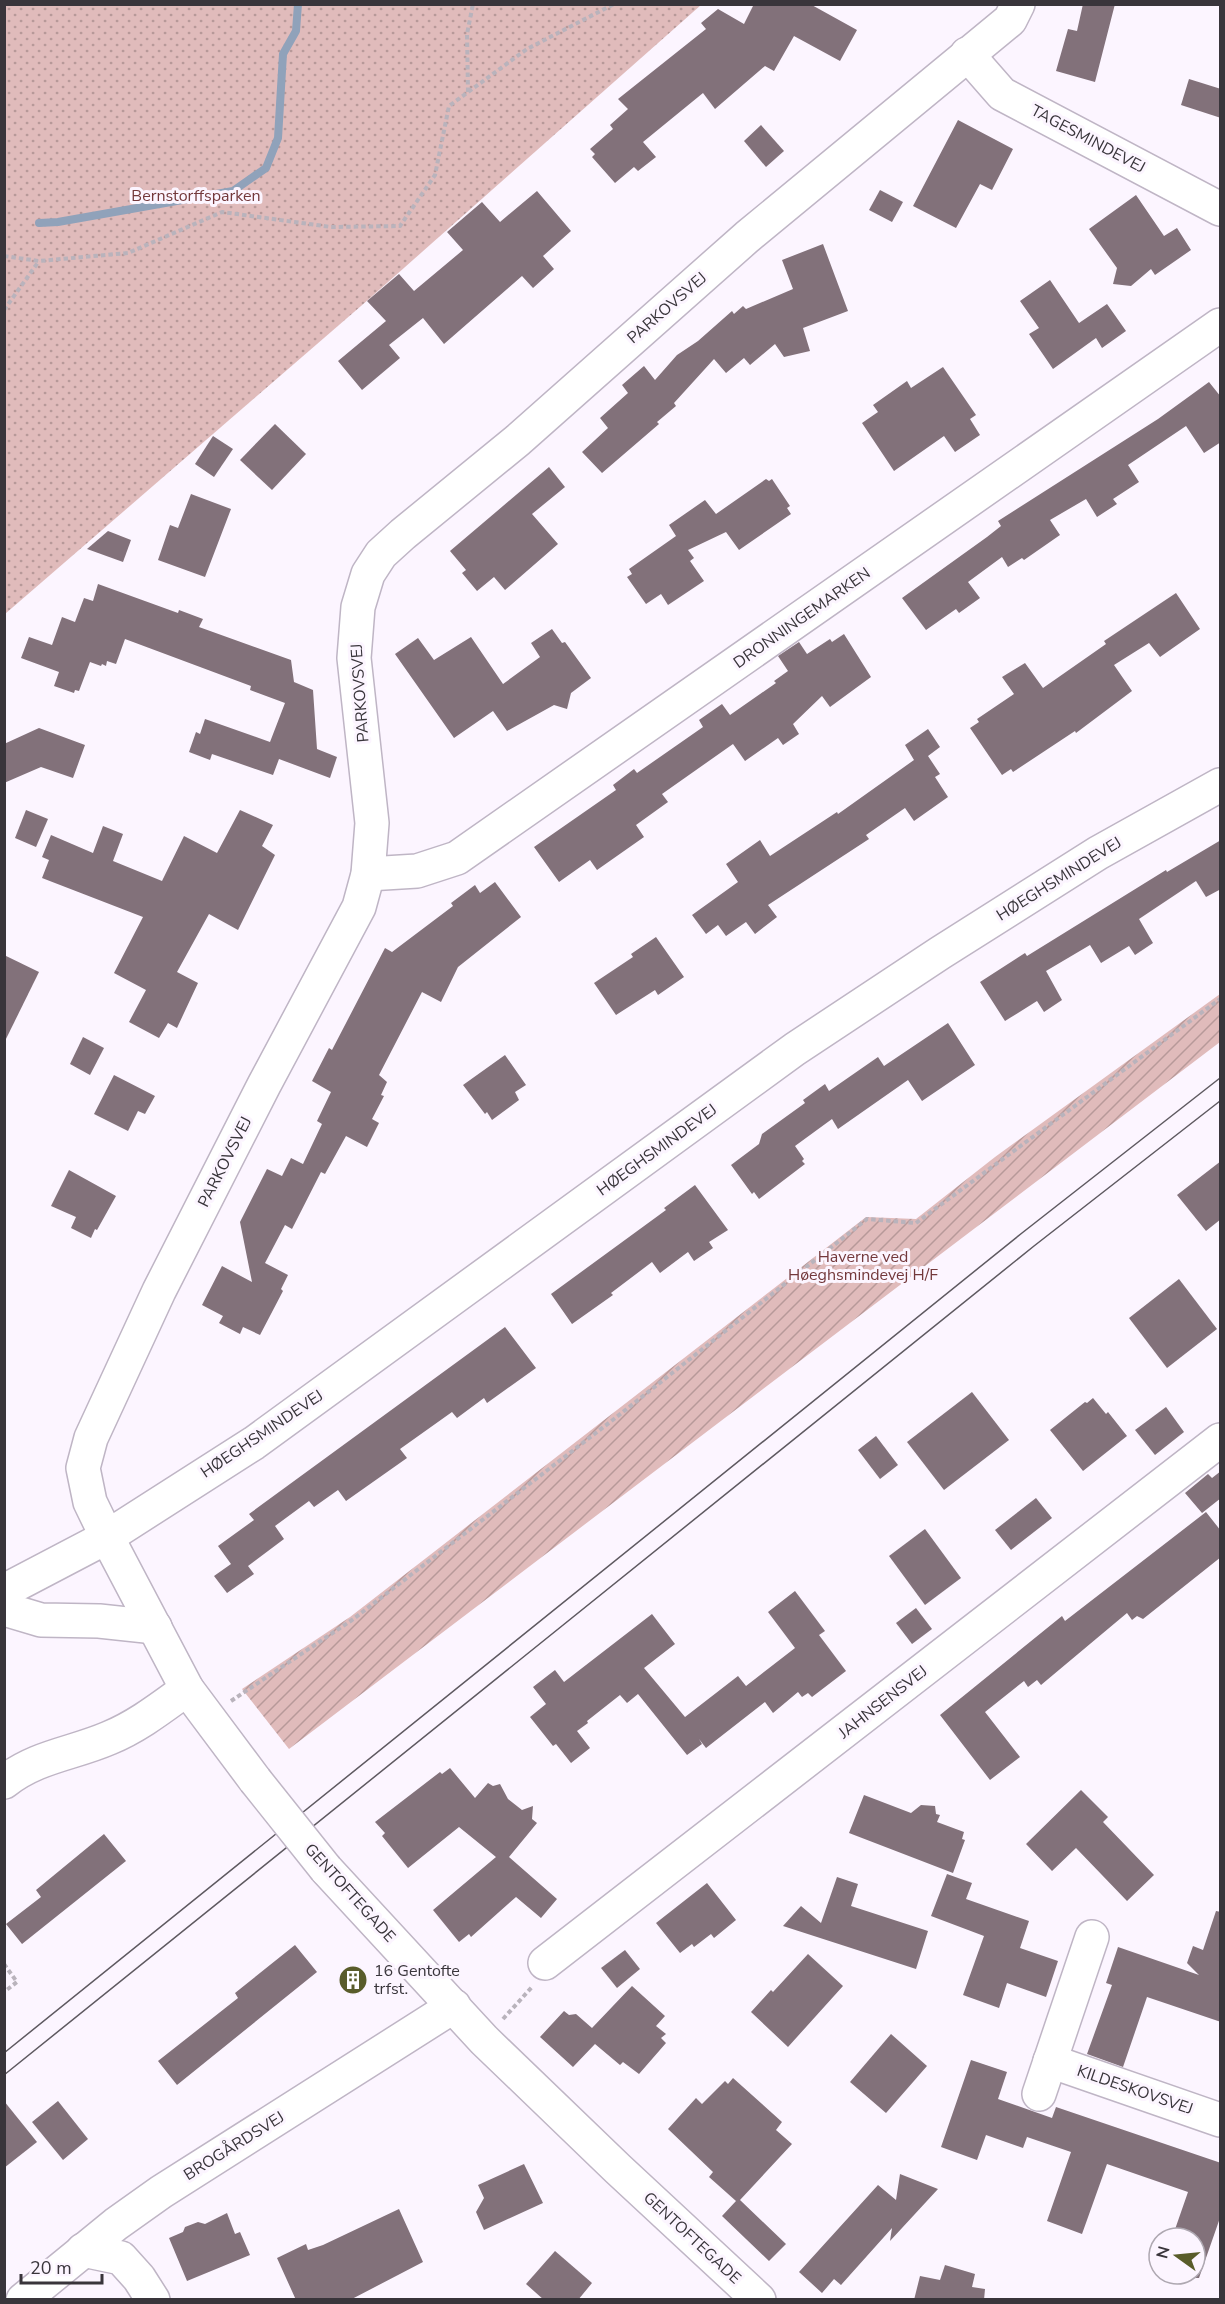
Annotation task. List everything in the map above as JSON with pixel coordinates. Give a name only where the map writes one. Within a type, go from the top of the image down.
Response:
[{"type":"street","name":"PARKOVSVEJ","points":[[107,1538],[87,1491],[83,1468],[88,1447],[182,1245],[358,907],[368,874],[372,823],[354,658],[358,607],[368,574],[381,554],[403,534],[518,440],[747,237],[1010,20],[1018,4]]},
{"type":"street","name":"TAGESMINDEVEJ","points":[[968,54],[1002,93],[1221,209]]},
{"type":"street","name":"DRONNINGEMARKEN","points":[[368,874],[417,871],[457,858],[1221,325]]},
{"type":"street","name":"HØEGHSMINDEVEJ","points":[[4,1590],[107,1538],[254,1443],[795,1049],[940,953],[1098,853],[1221,785]]},
{"type":"street","name":"JAHNSENSVEJ","points":[[545,1963],[1221,1440]]},
{"type":"street","name":"GENTOFTEGADE","points":[[107,1538],[187,1689],[326,1869],[484,2040],[759,2300]]},
{"type":"street","points":[[4,1609],[41,1620],[99,1621],[155,1627]]},
{"type":"street","points":[[4,1782],[21,1769],[44,1759],[108,1739],[124,1731],[187,1689]]},
{"type":"street","points":[[1039,2094],[1092,1938]]},
{"type":"street","name":"BROGÅRDSVEJ","points":[[23,2300],[83,2250],[161,2192],[454,2006]]},
{"type":"street","name":"KILDESKOVSVEJ","points":[[1050,2061],[1221,2120]]},
{"type":"street","points":[[83,2250],[121,2258],[139,2278],[153,2300]]},
{"type":"path","points":[[468,92],[467,34],[472,4]]},
{"type":"path","points":[[4,256],[39,261],[128,253],[222,212],[331,227],[400,226],[435,175],[449,106],[526,49],[614,4]]},
{"type":"path","points":[[4,310],[39,261]]},
{"type":"path","points":[[207,1716],[352,1620],[614,1419],[867,1219],[916,1223],[1221,999]]},
{"type":"path","points":[[484,2040],[536,1983],[545,1963]]},
{"type":"path","points":[[4,1964],[17,1982],[4,1992]]},
{"type":"green space","name":"Bernstorffsparken","points":[[5,4],[701,5],[361,306],[5,614]]},
{"type":"green space","name":"Haverne ved Høeghsmindevej H/F","points":[[1220,994],[1220,1042],[289,1749],[242,1689],[350,1617],[866,1217],[916,1219],[995,1157]]},
{"type":"building","points":[[754,4],[810,4],[857,30],[840,61],[794,36],[774,71],[765,66],[715,109],[703,93],[643,142],[656,157],[638,171],[634,167],[615,183],[592,157],[595,154],[590,149],[613,129],[610,125],[628,109],[618,99],[706,29],[701,23],[718,9],[744,24]]},
{"type":"building","points":[[1083,4],[1115,4],[1095,82],[1056,71],[1068,29],[1077,31]]},
{"type":"building","points":[[1189,79],[1221,89],[1221,118],[1181,105]]},
{"type":"building","points":[[958,120],[1013,149],[992,190],[980,184],[956,228],[913,206]]},
{"type":"building","points":[[761,125],[784,151],[766,167],[744,141]]},
{"type":"building","points":[[880,190],[903,202],[892,222],[869,210]]},
{"type":"building","points":[[537,191],[571,231],[543,256],[554,269],[533,288],[522,276],[444,344],[423,318],[389,345],[400,358],[362,390],[338,361],[386,321],[367,301],[399,274],[414,291],[463,250],[447,232],[482,202],[500,222]]},
{"type":"building","points":[[1136,195],[1164,236],[1177,228],[1191,250],[1155,275],[1151,269],[1131,286],[1113,284],[1117,268],[1089,229]]},
{"type":"building","points":[[823,244],[848,311],[803,328],[810,351],[784,357],[775,344],[750,365],[744,358],[726,373],[714,359],[674,403],[676,406],[657,422],[659,424],[602,473],[582,452],[608,428],[600,418],[628,393],[622,385],[644,366],[655,380],[677,355],[698,341],[732,311],[734,314],[743,306],[746,309],[793,289],[782,260]]},
{"type":"building","points":[[1050,280],[1079,323],[1107,304],[1126,331],[1102,348],[1096,338],[1053,369],[1029,334],[1039,328],[1020,301]]},
{"type":"building","points":[[943,367],[976,415],[970,419],[980,435],[955,452],[944,436],[894,471],[862,423],[878,412],[873,405],[907,381],[911,388]]},
{"type":"building","points":[[1209,382],[1221,397],[1221,442],[1204,453],[1186,426],[1128,465],[1139,482],[1113,499],[1117,504],[1097,517],[1086,499],[1050,520],[1060,535],[1024,560],[1022,558],[1008,567],[1002,557],[968,582],[980,598],[959,613],[956,609],[926,630],[902,598],[1001,526],[998,521],[1158,419]]},
{"type":"building","points":[[275,424],[306,454],[272,490],[240,460]]},
{"type":"building","points":[[213,436],[233,449],[214,477],[195,464]]},
{"type":"building","points":[[549,467],[565,487],[532,514],[558,544],[505,590],[494,577],[477,591],[462,573],[466,570],[450,551]]},
{"type":"building","points":[[766,479],[769,481],[772,479],[790,506],[787,508],[791,514],[739,550],[726,532],[688,550],[694,558],[690,561],[704,581],[668,605],[661,594],[646,604],[627,577],[632,574],[629,569],[676,536],[669,525],[705,500],[716,514]]},
{"type":"building","points":[[191,494],[231,509],[205,577],[158,560],[170,525],[178,528]]},
{"type":"building","points":[[108,531],[131,540],[123,562],[87,549]]},
{"type":"building","points":[[98,584],[178,613],[179,610],[203,619],[199,627],[291,660],[294,682],[313,690],[317,749],[337,757],[330,778],[279,759],[273,775],[212,754],[210,760],[189,752],[196,732],[200,734],[205,719],[270,742],[285,703],[250,690],[251,686],[125,639],[116,664],[107,661],[106,666],[102,664],[101,666],[90,662],[79,691],[75,690],[74,693],[54,686],[59,672],[21,658],[29,637],[52,645],[62,617],[75,622],[84,598],[93,601]]},
{"type":"building","points":[[1176,593],[1200,629],[1160,657],[1149,643],[1114,665],[1132,691],[1076,733],[1075,731],[1013,772],[1011,769],[1002,775],[970,728],[979,722],[977,719],[1014,694],[1002,677],[1025,663],[1043,688],[1106,644],[1104,641]]},
{"type":"building","points":[[552,629],[562,643],[565,642],[591,678],[571,693],[567,709],[554,705],[507,731],[493,711],[454,738],[395,654],[418,638],[434,660],[471,637],[503,684],[540,657],[531,643]]},
{"type":"building","points":[[844,634],[871,677],[830,707],[822,696],[793,724],[799,734],[783,745],[778,738],[745,761],[733,744],[662,794],[668,802],[636,825],[644,837],[597,870],[590,860],[559,882],[534,847],[616,790],[613,785],[634,769],[637,773],[703,727],[699,720],[722,704],[730,715],[776,683],[774,681],[788,671],[778,656],[799,642],[807,654],[830,639],[832,642]]},
{"type":"building","points":[[39,728],[85,745],[73,778],[41,767],[4,783],[4,744]]},
{"type":"building","points":[[928,729],[940,747],[928,756],[940,774],[935,777],[948,797],[914,821],[905,808],[866,835],[869,839],[768,905],[777,917],[755,934],[746,922],[726,936],[718,925],[706,934],[692,915],[738,882],[726,864],[760,840],[770,856],[837,812],[838,814],[914,760],[905,745]]},
{"type":"building","points":[[26,810],[48,819],[36,847],[15,838]]},
{"type":"building","points":[[240,810],[273,825],[262,846],[275,855],[238,930],[209,914],[177,972],[198,983],[177,1028],[168,1023],[159,1038],[129,1022],[146,990],[114,973],[143,917],[42,878],[49,860],[42,857],[51,835],[93,853],[103,826],[123,834],[113,861],[162,881],[184,836],[217,853]]},
{"type":"building","points":[[1221,840],[1221,889],[1206,897],[1196,881],[1139,919],[1153,943],[1135,955],[1129,946],[1101,963],[1090,945],[1046,971],[1062,1000],[1044,1012],[1037,1001],[1005,1021],[980,982],[1025,953],[1027,956],[1166,870],[1167,872]]},
{"type":"building","points":[[495,882],[521,917],[458,967],[441,1002],[422,992],[379,1075],[387,1082],[381,1095],[384,1096],[372,1119],[379,1123],[367,1147],[346,1136],[325,1174],[321,1172],[292,1229],[285,1225],[265,1263],[288,1275],[281,1289],[283,1291],[260,1335],[243,1327],[240,1334],[219,1323],[223,1316],[202,1305],[222,1266],[252,1282],[240,1222],[267,1169],[282,1176],[291,1158],[303,1164],[322,1124],[317,1121],[331,1092],[312,1081],[329,1048],[332,1050],[385,948],[392,952],[453,906],[451,903],[475,885],[480,893]]},
{"type":"building","points":[[656,937],[684,977],[658,995],[655,990],[616,1015],[594,983],[633,957],[631,954]]},
{"type":"building","points":[[4,955],[39,972],[4,1043]]},
{"type":"building","points":[[948,1023],[975,1065],[922,1101],[908,1080],[838,1129],[832,1119],[795,1146],[805,1164],[759,1199],[754,1192],[752,1194],[731,1165],[759,1144],[762,1134],[805,1103],[803,1100],[825,1084],[829,1091],[878,1057],[884,1066]]},
{"type":"building","points":[[83,1037],[104,1048],[90,1075],[70,1064]]},
{"type":"building","points":[[505,1055],[526,1085],[515,1092],[519,1100],[492,1120],[463,1085]]},
{"type":"building","points":[[114,1075],[155,1096],[145,1114],[138,1111],[128,1131],[94,1114]]},
{"type":"building","points":[[1221,1161],[1221,1219],[1206,1231],[1177,1195]]},
{"type":"building","points":[[69,1170],[116,1196],[91,1238],[71,1228],[76,1217],[51,1206]]},
{"type":"building","points":[[695,1185],[728,1230],[709,1242],[713,1248],[694,1261],[688,1252],[660,1273],[652,1262],[611,1293],[613,1295],[572,1324],[551,1294],[666,1210],[664,1208]]},
{"type":"building","points":[[1179,1279],[1217,1329],[1167,1368],[1129,1318]]},
{"type":"building","points":[[505,1327],[536,1368],[487,1403],[484,1398],[457,1418],[452,1412],[400,1449],[407,1458],[346,1501],[338,1490],[314,1507],[309,1501],[275,1526],[284,1539],[248,1566],[254,1574],[227,1593],[214,1576],[231,1564],[218,1546],[254,1520],[249,1514]]},
{"type":"building","points":[[972,1392],[1009,1440],[944,1490],[907,1442]]},
{"type":"building","points":[[1093,1398],[1106,1414],[1108,1412],[1127,1436],[1083,1471],[1050,1430]]},
{"type":"building","points":[[1166,1407],[1184,1432],[1155,1455],[1135,1430]]},
{"type":"building","points":[[876,1436],[898,1465],[880,1479],[858,1450]]},
{"type":"building","points":[[1221,1471],[1221,1498],[1202,1513],[1185,1493],[1208,1474],[1212,1478]]},
{"type":"building","points":[[1036,1498],[1052,1518],[1011,1550],[995,1530]]},
{"type":"building","points":[[1206,1512],[1221,1531],[1221,1557],[1143,1619],[1137,1616],[1132,1620],[1127,1613],[1041,1685],[1037,1680],[1028,1687],[1024,1681],[985,1712],[1020,1757],[990,1780],[940,1715],[1062,1616],[1065,1621]]},
{"type":"building","points":[[925,1529],[961,1578],[925,1605],[889,1556]]},
{"type":"building","points":[[795,1591],[825,1631],[819,1635],[846,1671],[812,1697],[808,1693],[802,1697],[798,1692],[773,1713],[765,1702],[706,1748],[699,1739],[702,1744],[687,1755],[638,1694],[627,1703],[620,1695],[577,1731],[590,1748],[571,1763],[556,1744],[553,1746],[530,1717],[546,1704],[533,1687],[555,1670],[564,1682],[652,1614],[675,1644],[644,1668],[685,1717],[738,1676],[746,1686],[795,1648],[768,1612]]},
{"type":"building","points":[[916,1608],[932,1629],[912,1644],[896,1623]]},
{"type":"building","points":[[450,1768],[475,1798],[488,1783],[493,1786],[500,1784],[508,1799],[522,1810],[533,1806],[532,1819],[537,1823],[509,1857],[557,1899],[541,1918],[516,1897],[471,1937],[469,1934],[459,1942],[433,1910],[496,1857],[459,1827],[408,1868],[382,1836],[385,1833],[375,1822],[440,1772],[442,1774]]},
{"type":"building","points":[[1081,1790],[1108,1817],[1103,1822],[1154,1875],[1127,1901],[1076,1848],[1052,1871],[1026,1844]]},
{"type":"building","points":[[864,1795],[911,1813],[921,1805],[935,1806],[936,1814],[940,1815],[937,1822],[964,1832],[962,1839],[965,1840],[953,1873],[849,1833]]},
{"type":"building","points":[[104,1834],[126,1861],[22,1944],[6,1924],[41,1897],[36,1890]]},
{"type":"building","points":[[947,1874],[972,1883],[966,1899],[1029,1921],[1020,1948],[1058,1961],[1046,1997],[1007,1983],[999,2008],[963,1995],[984,1936],[931,1916]]},
{"type":"building","points":[[837,1877],[858,1884],[851,1906],[928,1931],[916,1969],[783,1926],[801,1906],[821,1923]]},
{"type":"building","points":[[707,1883],[736,1920],[714,1938],[711,1934],[694,1947],[692,1944],[680,1953],[656,1923]]},
{"type":"building","points":[[1216,1911],[1221,1912],[1221,2022],[1147,1997],[1123,2067],[1087,2054],[1112,1985],[1106,1983],[1118,1947],[1199,1975],[1187,1963],[1193,1946],[1203,1950]]},
{"type":"building","points":[[295,1945],[317,1972],[177,2085],[158,2061],[238,1998],[235,1993]]},
{"type":"building","points":[[625,1950],[640,1969],[617,1988],[601,1968]]},
{"type":"building","points":[[808,1954],[843,1986],[788,2047],[751,2012]]},
{"type":"building","points":[[632,1986],[665,2016],[656,2026],[666,2034],[661,2038],[666,2043],[639,2074],[623,2062],[620,2065],[595,2044],[573,2067],[540,2037],[564,2011],[569,2015],[576,2014],[592,2028]]},
{"type":"building","points":[[891,2034],[927,2066],[886,2113],[850,2082]]},
{"type":"building","points":[[971,2060],[1007,2072],[998,2099],[1052,2118],[1056,2107],[1221,2163],[1221,2215],[1207,2255],[1207,2226],[1176,2226],[1188,2192],[1107,2164],[1082,2234],[1047,2221],[1071,2152],[1027,2137],[1023,2148],[986,2135],[977,2160],[941,2147]]},
{"type":"building","points":[[733,2078],[782,2122],[776,2130],[792,2144],[740,2200],[786,2244],[769,2261],[722,2216],[736,2201],[709,2177],[713,2172],[668,2129],[696,2098],[702,2104],[725,2081],[728,2084]]},
{"type":"building","points":[[4,2101],[37,2142],[4,2168]]},
{"type":"building","points":[[58,2101],[88,2139],[63,2160],[32,2122]]},
{"type":"building","points":[[524,2164],[543,2203],[484,2230],[476,2212],[484,2198],[478,2185]]},
{"type":"building","points":[[900,2174],[938,2189],[890,2241],[892,2228],[841,2285],[834,2279],[822,2293],[799,2272],[878,2185],[896,2200]]},
{"type":"building","points":[[399,2209],[423,2262],[350,2300],[296,2300],[277,2258],[306,2244],[308,2250],[323,2245]]},
{"type":"building","points":[[227,2213],[235,2234],[240,2232],[250,2255],[187,2281],[169,2238],[183,2232],[185,2227],[198,2222],[205,2224]]},
{"type":"building","points":[[555,2251],[592,2283],[578,2300],[544,2300],[526,2284]]},
{"type":"building","points":[[945,2265],[975,2274],[972,2287],[985,2289],[984,2300],[914,2300],[920,2276],[940,2280]]},
{"type":"waterway","points":[[39,223],[58,222],[233,191],[266,168],[278,138],[283,54],[296,31],[298,4]]},
{"type":"tram line","points":[[4,2053],[1022,1233],[1220,1078]]},
{"type":"tram line","points":[[4,2075],[1034,1246],[1220,1101]]},
{"type":"place","name":"16 Gentofte trfst.","points":[[353,1980]]}]
